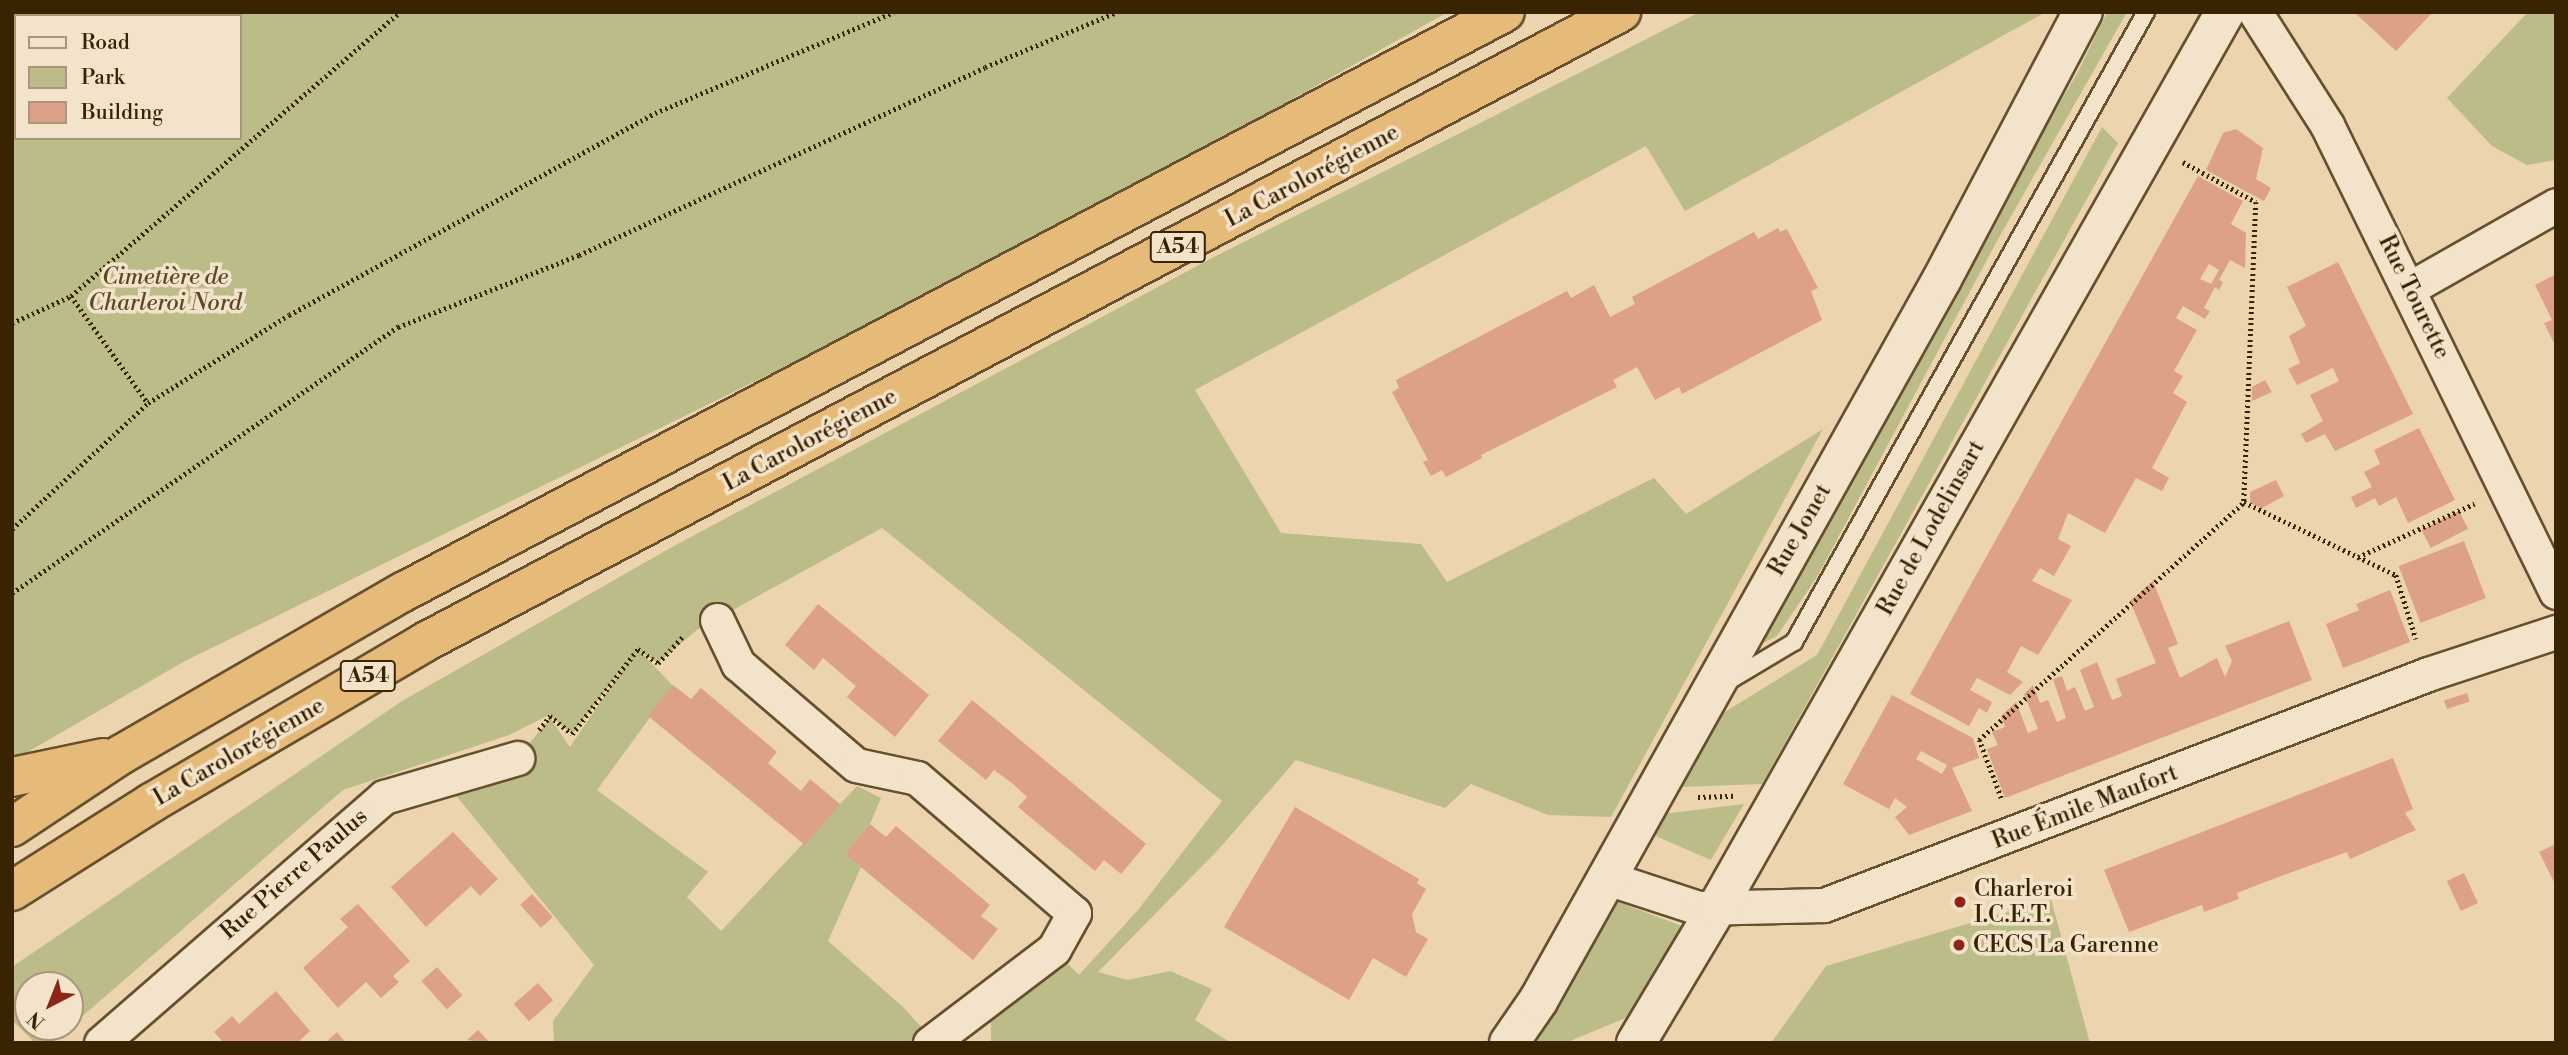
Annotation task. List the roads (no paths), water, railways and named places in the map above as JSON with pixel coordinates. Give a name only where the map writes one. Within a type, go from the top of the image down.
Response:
[{"type":"highway","name":"A54","points":[[12,827],[122,754],[402,592],[1505,12]]},
{"type":"highway","name":"La Carolorégienne","points":[[12,891],[151,803],[425,642],[1621,12]]},
{"type":"highway","points":[[12,777],[122,754]]},
{"type":"street","name":"Rue Jonet","points":[[1509,1043],[1538,1001],[1705,696],[1942,279],[2083,12]]},
{"type":"street","name":"Rue de Lodelinsart","points":[[1636,1043],[1718,906],[2225,12]]},
{"type":"street","name":"Rue Tourette","points":[[2255,12],[2328,125],[2410,288],[2556,592]]},
{"type":"street","points":[[2410,288],[2556,205]]},
{"type":"street","points":[[717,620],[738,664],[856,765],[917,778],[1074,913],[1054,949],[930,1043]]},
{"type":"street","name":"Rue Émile Maufort","points":[[1604,877],[1699,908],[1824,905],[2014,835],[2428,674],[2556,632]]},
{"type":"street","name":"Rue Pierre Paulus","points":[[101,1043],[384,797],[517,758]]},
{"type":"lane","points":[[1705,696],[1794,642],[2146,12]]},
{"type":"place","name":"Charleroi I.C.E.T.","points":[[1960,902]]},
{"type":"place","name":"CECS La Garenne","points":[[1959,945]]},
{"type":"park label","name":"Cimetière de Charleroi Nord","points":[[165,290]]}]
